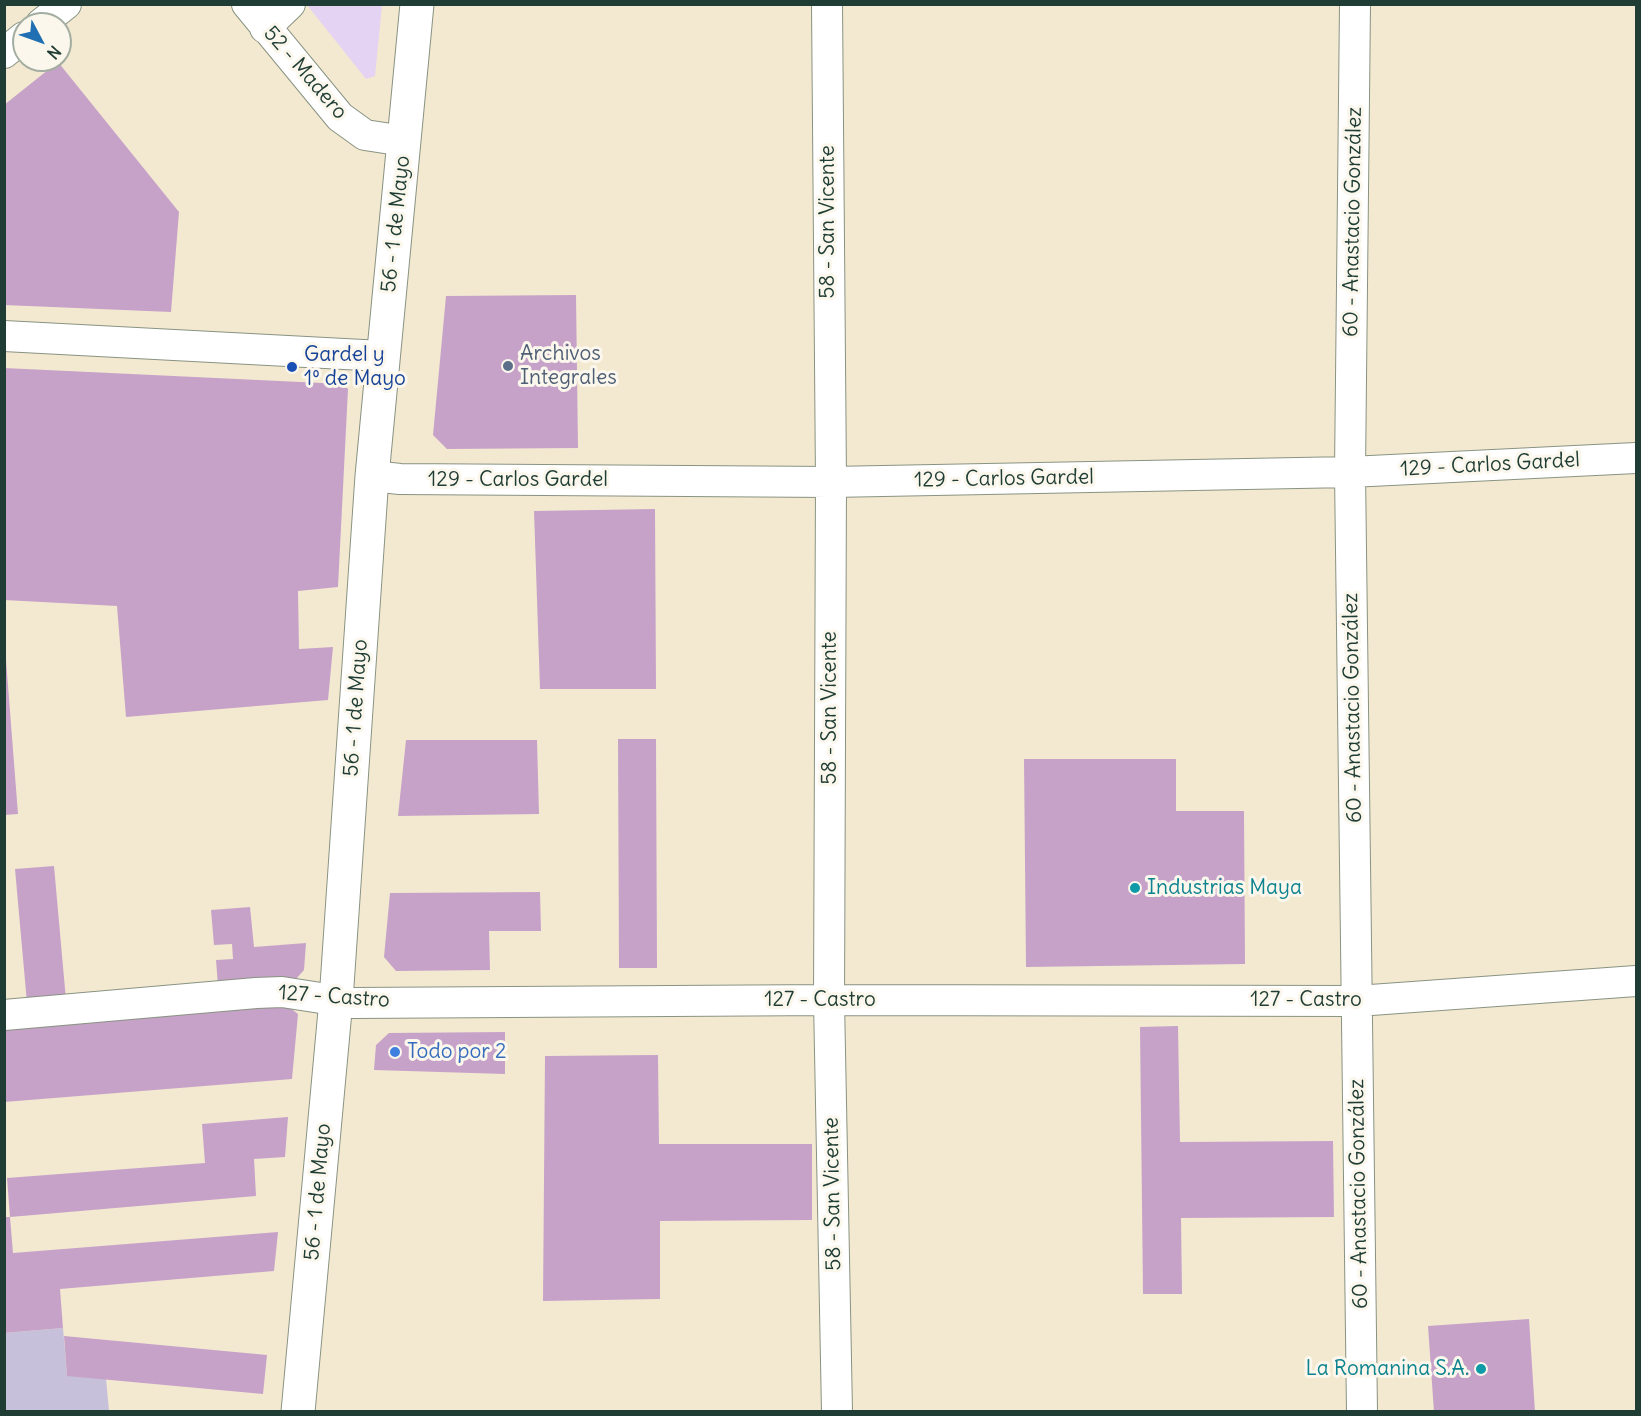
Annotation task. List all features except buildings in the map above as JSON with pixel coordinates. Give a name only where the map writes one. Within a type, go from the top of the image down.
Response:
[{"type":"main road","name":"56 - 1 de Mayo","points":[[298,1412],[336,1000],[382,356],[417,4]]},
{"type":"street","name":"52 - Madero","points":[[247,4],[340,117],[365,135],[404,141]]},
{"type":"street","points":[[266,28],[290,4]]},
{"type":"street","name":"58 - San Vicente","points":[[827,4],[831,483],[830,1000],[837,1412]]},
{"type":"street","name":"60 - Anastacio González","points":[[1355,4],[1350,472],[1362,1412]]},
{"type":"street","points":[[4,336],[382,356]]},
{"type":"street","name":"129 - Carlos Gardel","points":[[372,476],[400,479],[831,483],[1350,472],[1636,458]]},
{"type":"street","name":"127 - Castro","points":[[4,1015],[282,992],[353,1003],[830,1000],[1357,1001],[1636,981]]},
{"type":"shaded area","points":[[307,5],[382,5],[375,76],[366,79]]},
{"type":"shaded area","points":[[63,1328],[67,1375],[106,1379],[109,1411],[5,1412],[5,1333]]},
{"type":"place","name":"Archivos Integrales","points":[[508,366]]},
{"type":"place","name":"Gardel y 1º de Mayo","points":[[292,367]]},
{"type":"place","name":"Industrias Maya","points":[[1135,888]]},
{"type":"place","name":"Todo por 2","points":[[395,1052]]},
{"type":"place","name":"La Romanina S.A.","points":[[1481,1369]]}]
